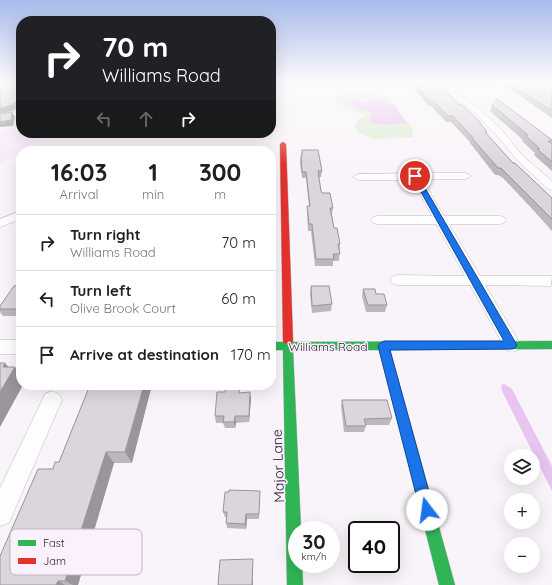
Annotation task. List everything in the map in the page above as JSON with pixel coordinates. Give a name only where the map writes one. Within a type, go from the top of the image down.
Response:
[{"type":"street","points":[[475,109],[498,131],[519,157],[552,187]]},
{"type":"street","points":[[0,116],[16,114]]},
{"type":"street","name":"Major Lane","points":[[282,144],[295,585]]},
{"type":"street","points":[[415,176],[512,345]]},
{"type":"street","points":[[358,177],[466,176]]},
{"type":"street","points":[[0,223],[16,217]]},
{"type":"street","points":[[377,220],[500,220]]},
{"type":"street","points":[[397,280],[551,281]]},
{"type":"street","name":"Williams Road","points":[[276,346],[552,345]]},
{"type":"street","points":[[384,346],[447,585]]},
{"type":"street","points":[[0,347],[16,347]]},
{"type":"street","points":[[0,514],[52,400]]},
{"type":"shaded area","points":[[362,109],[398,109],[408,123],[385,125],[371,123],[369,118],[373,114]]},
{"type":"shaded area","points":[[16,128],[16,138],[40,138],[28,146],[16,146],[16,154],[0,165],[0,129]]},
{"type":"shaded area","points":[[504,384],[512,389],[552,466],[552,491],[540,467],[540,449],[531,449],[502,391],[501,385]]},
{"type":"green space","points":[[352,109],[368,111],[385,125],[408,123],[413,129],[412,137],[374,139],[358,133],[355,127],[358,119],[364,115]]},
{"type":"building","points":[[441,109],[467,109],[478,120],[487,132],[485,132],[513,163],[515,163],[552,198],[552,219],[501,168],[498,168],[453,116],[448,116]]},
{"type":"building","points":[[497,109],[511,109],[552,140],[548,141],[552,144],[552,162],[537,149],[540,149],[525,135],[528,135]]},
{"type":"building","points":[[12,112],[11,120],[0,122],[0,114]]},
{"type":"building","points":[[302,150],[318,150],[322,171],[318,171],[321,191],[322,193],[330,193],[333,208],[330,208],[334,228],[337,228],[340,244],[338,244],[340,254],[333,254],[334,259],[316,259],[312,224],[309,224],[307,206],[310,206],[306,172],[302,172]]},
{"type":"building","points":[[14,286],[16,286],[16,309],[0,309],[0,306]]},
{"type":"building","points":[[311,286],[329,286],[332,304],[312,306]]},
{"type":"building","points":[[363,289],[375,289],[376,294],[384,294],[387,305],[368,305]]},
{"type":"building","points":[[0,363],[5,363],[3,367],[15,367],[0,392]]},
{"type":"building","points":[[88,390],[143,390],[125,452],[106,452],[82,529],[12,529],[38,469],[53,469],[55,462],[59,462]]},
{"type":"building","points":[[225,390],[239,390],[239,393],[250,392],[249,416],[235,416],[234,422],[223,422],[224,416],[215,416],[217,392],[225,392]]},
{"type":"building","points":[[342,400],[387,400],[392,418],[364,419],[366,426],[346,426]]},
{"type":"building","points":[[229,490],[260,491],[259,514],[246,514],[245,524],[226,523],[227,512],[223,512],[225,492],[229,492]]},
{"type":"building","points":[[10,533],[10,575],[67,575],[65,581],[58,581],[56,585],[0,585],[0,556]]},
{"type":"building","points":[[253,559],[252,585],[218,585],[220,560]]},
{"type":"traffic: fast","points":[[288,340],[295,585]]},
{"type":"traffic: fast","points":[[276,346],[552,345]]},
{"type":"traffic: fast","points":[[384,346],[447,585]]},
{"type":"traffic: jam","points":[[283,144],[288,340]]},
{"type":"route","points":[[415,176],[512,345],[384,346],[427,510]]}]
